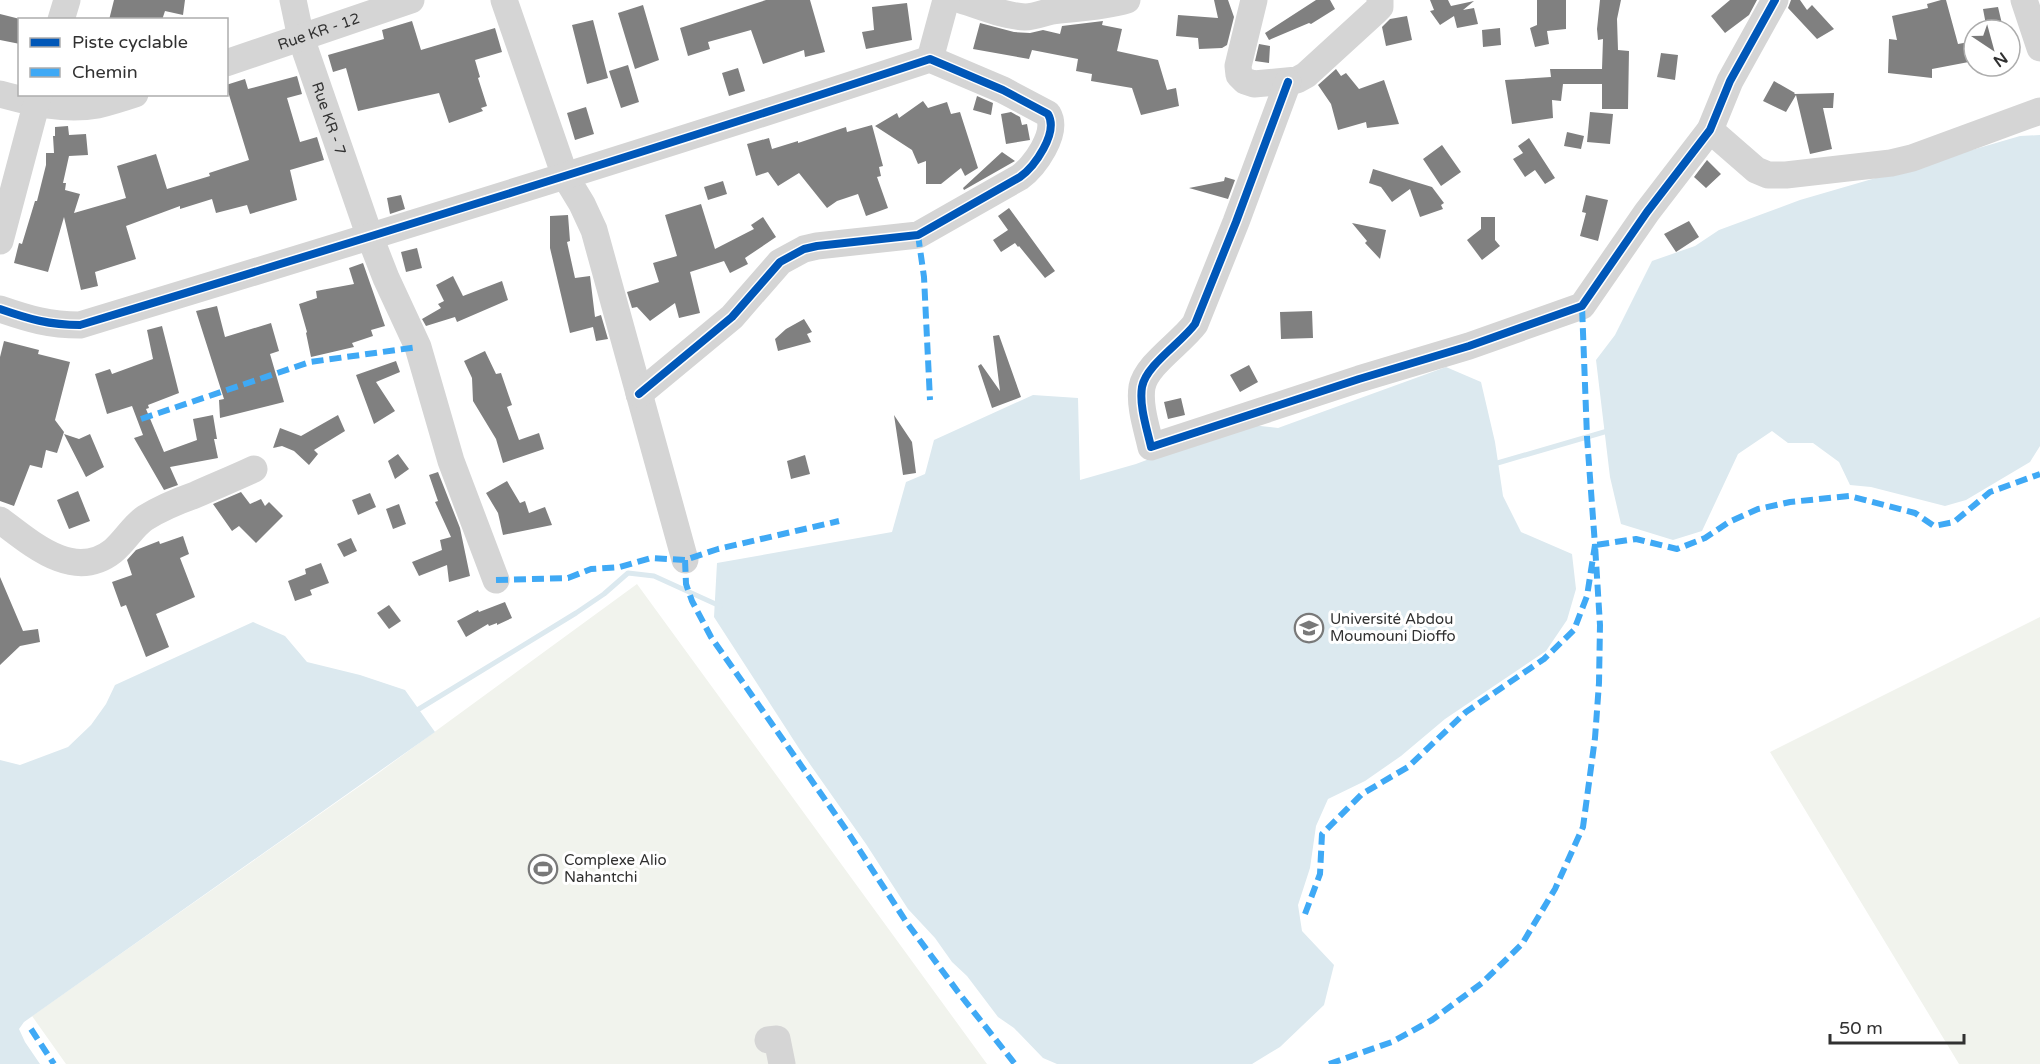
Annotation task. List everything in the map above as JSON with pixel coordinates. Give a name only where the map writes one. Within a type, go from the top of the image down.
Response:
[{"type":"street","points":[[62,18],[67,0]]},
{"type":"street","name":"Rue KR - 7","points":[[293,0],[301,38],[370,237],[418,347],[452,461],[496,580]]},
{"type":"street","name":"Rue KR - 12","points":[[228,62],[411,0]]},
{"type":"street","points":[[504,0],[565,176],[594,230],[685,560]]},
{"type":"street","points":[[930,59],[946,0]]},
{"type":"street","points":[[961,0],[1023,17],[1127,0]]},
{"type":"street","points":[[1254,0],[1238,66],[1239,75],[1245,81],[1254,84],[1288,82],[1306,75],[1380,8],[1380,0]]},
{"type":"street","points":[[1288,82],[1248,192],[1195,324],[1186,336],[1146,375],[1142,386],[1142,399],[1151,447],[1359,379],[1469,346],[1582,306],[1647,212],[1699,148],[1710,130],[1730,81],[1775,0]]},
{"type":"street","points":[[2024,0],[2040,48]]},
{"type":"street","points":[[0,309],[56,325],[80,325],[565,176],[930,59],[1003,90],[1048,114],[1052,122],[1047,141],[1030,170],[985,199],[918,234],[817,246],[788,256],[726,322],[639,394]]},
{"type":"street","points":[[0,94],[38,99],[69,107],[98,105],[128,96]]},
{"type":"street","points":[[0,241],[38,99]]},
{"type":"street","points":[[1710,130],[1756,170],[1768,176],[1786,175],[1891,163],[1912,158],[2040,111]]},
{"type":"street","points":[[0,520],[28,541],[58,558],[70,563],[94,561],[113,550],[145,518],[167,506],[254,469]]},
{"type":"street","points":[[768,1040],[777,1039],[783,1064]]},
{"type":"shaded area","points":[[2040,135],[2040,446],[2030,462],[1966,500],[1945,506],[1871,487],[1850,485],[1839,462],[1813,443],[1788,443],[1772,431],[1738,454],[1702,531],[1673,540],[1621,524],[1610,477],[1596,360],[1615,335],[1652,261],[1695,246],[1719,230],[1800,200],[2020,136]]},
{"type":"shaded area","points":[[1446,367],[1481,382],[1495,442],[1503,496],[1521,532],[1572,554],[1576,589],[1567,620],[1546,651],[1445,719],[1401,756],[1365,781],[1328,799],[1316,826],[1310,868],[1298,905],[1302,931],[1334,965],[1324,1005],[1280,1047],[1252,1064],[1057,1064],[1043,1058],[1014,1028],[998,1017],[967,976],[952,962],[935,938],[908,909],[800,750],[714,617],[717,563],[892,532],[906,482],[925,474],[934,440],[1033,395],[1078,398],[1080,480],[1136,464],[1242,424],[1278,428]]},
{"type":"shaded area","name":"Complexe Alio Nahantchi","points":[[637,584],[987,1064],[66,1064],[32,1016],[377,774]]},
{"type":"shaded area","points":[[2040,617],[2040,1064],[1959,1064],[1770,752]]},
{"type":"shaded area","points":[[253,622],[285,636],[307,662],[360,675],[405,690],[435,732],[24,1022],[19,1029],[40,1064],[0,1064],[0,760],[20,765],[68,747],[91,725],[106,704],[115,685]]},
{"type":"building","points":[[114,0],[185,0],[183,15],[165,11],[163,18],[110,18]]},
{"type":"building","points":[[766,0],[810,0],[825,52],[805,57],[804,50],[763,64],[751,30],[708,42],[710,49],[688,56],[680,28]]},
{"type":"building","points":[[1214,0],[1228,0],[1234,17],[1227,45],[1222,48],[1199,49],[1198,38],[1176,36],[1178,15],[1218,18]]},
{"type":"building","points":[[1316,0],[1330,0],[1335,9],[1311,24],[1269,40],[1265,33]]},
{"type":"building","points":[[1430,0],[1448,0],[1451,6],[1474,1],[1463,10],[1474,8],[1478,24],[1457,28],[1454,16],[1440,25],[1430,11],[1434,10]]},
{"type":"building","points":[[1537,0],[1566,0],[1566,29],[1547,31],[1549,44],[1535,47],[1530,28],[1537,25]]},
{"type":"building","points":[[1600,0],[1621,0],[1617,19],[1618,50],[1629,51],[1628,109],[1602,109],[1602,84],[1563,84],[1561,101],[1552,100],[1553,118],[1512,124],[1505,80],[1551,77],[1550,69],[1602,69],[1603,39],[1598,40],[1597,29]]},
{"type":"building","points":[[1730,0],[1757,0],[1749,15],[1725,33],[1711,16]]},
{"type":"building","points":[[1791,0],[1800,0],[1807,10],[1812,5],[1834,29],[1817,39],[1788,8]]},
{"type":"building","points":[[1946,0],[1958,44],[1962,43],[1962,63],[1932,69],[1932,78],[1888,73],[1889,39],[1897,40],[1892,16],[1928,8],[1927,4]]},
{"type":"building","points":[[907,3],[912,40],[866,49],[862,32],[874,30],[872,7]]},
{"type":"building","points":[[643,5],[659,60],[635,69],[618,13]]},
{"type":"building","points":[[1998,7],[2001,18],[1985,18],[1983,9]]},
{"type":"building","points":[[0,14],[18,18],[18,44],[0,40]]},
{"type":"building","points":[[1407,16],[1412,40],[1386,46],[1382,27],[1390,19]]},
{"type":"building","points":[[593,20],[608,78],[587,84],[572,25]]},
{"type":"building","points":[[412,21],[421,50],[495,28],[502,52],[475,60],[487,106],[481,108],[483,111],[449,123],[439,93],[358,111],[346,68],[333,72],[328,55],[384,39],[382,30]]},
{"type":"building","points":[[1103,21],[1102,25],[1122,29],[1117,51],[1158,60],[1167,90],[1176,88],[1179,106],[1141,115],[1132,88],[1091,81],[1092,74],[1076,71],[1078,59],[1032,50],[1029,59],[973,49],[980,23],[1014,32],[1030,33],[1043,30],[1060,34],[1062,26]]},
{"type":"building","points":[[1500,28],[1501,45],[1483,47],[1482,30]]},
{"type":"building","points":[[1259,44],[1270,46],[1269,63],[1255,61]]},
{"type":"building","points":[[1661,53],[1678,55],[1675,80],[1657,77]]},
{"type":"building","points":[[628,65],[639,102],[621,108],[609,71]]},
{"type":"building","points":[[738,68],[745,91],[729,96],[722,73]]},
{"type":"building","points":[[1336,69],[1341,76],[1346,73],[1359,89],[1384,80],[1399,124],[1367,128],[1366,122],[1338,130],[1331,104],[1318,85]]},
{"type":"building","points":[[297,76],[302,94],[287,98],[300,142],[317,137],[324,160],[290,170],[297,200],[250,214],[247,205],[216,213],[212,199],[180,209],[180,206],[126,226],[136,259],[95,272],[98,286],[81,290],[64,217],[48,272],[14,263],[19,243],[22,244],[35,201],[37,201],[46,165],[46,153],[54,153],[55,127],[68,126],[69,135],[86,134],[88,155],[69,156],[63,183],[66,183],[65,190],[80,194],[74,213],[126,198],[117,166],[156,154],[167,189],[210,176],[209,173],[249,160],[228,92],[228,84],[245,79],[248,89]]},
{"type":"building","points":[[1774,81],[1794,94],[1834,93],[1833,108],[1823,108],[1832,149],[1810,154],[1796,95],[1786,112],[1763,101]]},
{"type":"building","points":[[977,96],[993,103],[991,115],[973,110]]},
{"type":"building","points":[[923,101],[928,108],[947,102],[951,114],[960,112],[978,168],[965,176],[961,168],[941,184],[926,184],[926,161],[918,164],[912,150],[875,126],[897,113],[899,118]]},
{"type":"building","points":[[586,107],[594,134],[575,140],[567,113]]},
{"type":"building","points":[[1011,112],[1020,117],[1022,125],[1027,124],[1030,140],[1006,144],[1001,114]]},
{"type":"building","points":[[1590,112],[1613,114],[1610,144],[1587,142]]},
{"type":"building","points":[[872,125],[883,166],[879,167],[881,176],[877,177],[888,208],[866,216],[858,194],[837,201],[827,208],[799,173],[778,186],[768,172],[756,176],[747,144],[769,138],[772,149],[846,127],[847,132]]},
{"type":"building","points":[[1567,132],[1584,136],[1581,149],[1564,146]]},
{"type":"building","points":[[1529,138],[1555,178],[1545,184],[1535,170],[1525,177],[1513,159],[1523,153],[1518,146]]},
{"type":"building","points":[[1442,145],[1461,172],[1441,186],[1423,159]]},
{"type":"building","points":[[1002,152],[1015,161],[964,190],[963,188]]},
{"type":"building","points":[[1707,160],[1721,174],[1706,188],[1694,177]]},
{"type":"building","points":[[1373,169],[1432,187],[1444,203],[1441,205],[1443,209],[1420,217],[1410,189],[1392,202],[1381,187],[1369,183]]},
{"type":"building","points":[[1225,177],[1235,180],[1228,199],[1189,188],[1224,181]]},
{"type":"building","points":[[723,181],[727,194],[708,200],[704,187]]},
{"type":"building","points":[[401,195],[405,209],[390,214],[387,198]]},
{"type":"building","points":[[1586,195],[1608,200],[1598,241],[1580,236],[1586,213],[1582,212]]},
{"type":"building","points":[[701,204],[715,249],[754,229],[751,225],[763,217],[776,237],[745,258],[748,264],[730,273],[724,261],[690,272],[700,313],[679,318],[675,303],[650,321],[637,307],[632,308],[627,292],[659,282],[653,263],[677,256],[665,215]]},
{"type":"building","points":[[1009,208],[1055,271],[1045,278],[1015,243],[1001,252],[993,240],[1008,230],[998,216]]},
{"type":"building","points":[[568,215],[570,241],[567,242],[575,278],[590,276],[595,317],[601,315],[608,339],[596,341],[593,327],[570,333],[550,248],[550,216]]},
{"type":"building","points":[[1481,217],[1495,217],[1495,240],[1500,246],[1482,260],[1467,240],[1481,229]]},
{"type":"building","points":[[1689,221],[1699,237],[1676,252],[1664,234]]},
{"type":"building","points":[[1352,223],[1386,230],[1380,259],[1365,243],[1367,241]]},
{"type":"building","points":[[417,248],[422,268],[406,272],[401,252]]},
{"type":"building","points":[[363,263],[385,326],[371,330],[373,336],[352,343],[354,347],[311,357],[299,304],[317,298],[316,291],[354,284],[349,268]]},
{"type":"building","points":[[453,276],[463,296],[502,281],[508,300],[457,322],[455,317],[426,326],[422,319],[441,308],[438,304],[444,301],[436,285]]},
{"type":"building","points":[[217,306],[225,337],[271,323],[279,351],[270,354],[284,402],[220,418],[219,400],[224,399],[196,311]]},
{"type":"building","points":[[1312,311],[1313,338],[1281,339],[1280,312]]},
{"type":"building","points":[[804,319],[812,332],[807,334],[811,342],[778,351],[775,339],[786,329]]},
{"type":"building","points":[[162,326],[179,393],[148,405],[149,408],[146,409],[164,452],[197,440],[193,419],[213,415],[218,458],[170,467],[178,485],[164,490],[134,438],[143,435],[132,406],[107,414],[95,374],[110,369],[112,374],[153,359],[147,330]]},
{"type":"building","points":[[999,335],[1021,397],[992,408],[978,366],[981,364],[1000,391],[993,336]]},
{"type":"building","points":[[4,341],[39,350],[38,354],[70,362],[55,420],[64,432],[57,453],[46,450],[42,468],[30,465],[14,506],[0,501],[0,357]]},
{"type":"building","points":[[485,351],[496,374],[501,373],[512,405],[507,407],[519,440],[539,433],[544,449],[503,463],[496,439],[473,401],[472,378],[464,361]]},
{"type":"building","points":[[396,361],[400,372],[376,382],[395,411],[374,424],[356,375]]},
{"type":"building","points":[[1249,365],[1258,382],[1240,392],[1230,375]]},
{"type":"building","points":[[1181,398],[1185,415],[1168,419],[1164,402]]},
{"type":"building","points":[[338,415],[345,431],[314,450],[318,454],[309,465],[294,451],[282,446],[273,448],[280,428],[301,436]]},
{"type":"building","points":[[894,415],[912,442],[916,473],[903,475]]},
{"type":"building","points":[[64,434],[79,439],[90,434],[104,467],[86,477]]},
{"type":"building","points":[[398,454],[409,469],[395,479],[388,461]]},
{"type":"building","points":[[805,455],[810,474],[791,479],[787,461]]},
{"type":"building","points":[[438,472],[460,528],[470,576],[449,582],[447,565],[419,576],[412,562],[442,550],[440,540],[451,537],[435,502],[438,501],[429,475]]},
{"type":"building","points":[[507,481],[520,503],[525,501],[529,513],[545,507],[552,525],[503,535],[498,513],[486,493]]},
{"type":"building","points":[[78,491],[90,521],[69,529],[57,500]]},
{"type":"building","points":[[241,492],[250,504],[261,499],[265,506],[269,502],[283,516],[256,543],[239,526],[232,531],[213,504]]},
{"type":"building","points":[[370,493],[376,507],[358,515],[352,500]]},
{"type":"building","points":[[399,504],[406,524],[393,529],[386,509]]},
{"type":"building","points":[[183,536],[189,554],[180,558],[195,597],[156,614],[169,647],[146,657],[126,605],[121,607],[112,582],[132,575],[127,560],[136,550],[159,541],[160,544]]},
{"type":"building","points":[[351,538],[357,551],[344,557],[337,544]]},
{"type":"building","points":[[321,563],[329,583],[310,590],[312,595],[295,601],[288,581],[306,574],[305,569]]},
{"type":"building","points":[[0,577],[23,631],[38,629],[40,642],[20,646],[0,665]]},
{"type":"building","points":[[505,602],[512,618],[497,625],[497,623],[489,626],[488,624],[466,637],[457,621],[478,610],[479,612]]},
{"type":"building","points":[[389,605],[401,621],[389,629],[377,613]]},
{"type":"waterway","points":[[1494,464],[1611,430]]},
{"type":"waterway","points":[[414,712],[576,613],[604,594],[628,573],[654,576],[720,606]]},
{"type":"marked path","points":[[918,235],[924,277],[930,400]]},
{"type":"marked path","points":[[1305,914],[1320,874],[1322,834],[1362,794],[1408,767],[1466,712],[1544,659],[1574,630],[1587,596],[1595,545],[1587,437],[1582,306]]},
{"type":"marked path","points":[[141,419],[310,362],[418,347]]},
{"type":"marked path","points":[[1329,1064],[1392,1042],[1432,1020],[1482,983],[1522,944],[1555,889],[1583,827],[1595,738],[1600,625],[1595,545],[1636,539],[1677,549],[1705,538],[1729,522],[1758,509],[1790,502],[1849,496],[1915,513],[1934,526],[1954,522],[1990,492],[2040,474]]},
{"type":"marked path","points":[[496,580],[568,578],[591,569],[620,567],[651,558],[685,560],[718,549],[839,521]]},
{"type":"marked path","points":[[685,560],[686,584],[692,601],[711,637],[847,831],[907,923],[1015,1064]]},
{"type":"marked path","points":[[31,1029],[54,1064]]},
{"type":"cycle path","points":[[1288,82],[1195,324],[1157,362],[1145,379],[1142,387],[1142,402],[1151,447],[1359,379],[1469,346],[1582,306],[1647,212],[1710,130],[1730,81],[1775,0]]},
{"type":"cycle path","points":[[0,309],[39,321],[80,325],[506,195],[930,59],[1003,90],[1048,114],[1051,122],[1048,140],[1032,166],[1020,177],[918,235],[817,246],[804,249],[780,262],[732,317],[639,394]]},
{"type":"place","name":"Université Abdou Moumouni Dioffo","points":[[1309,628]]},
{"type":"place","name":"Complexe Alio Nahantchi","points":[[543,869]]}]
